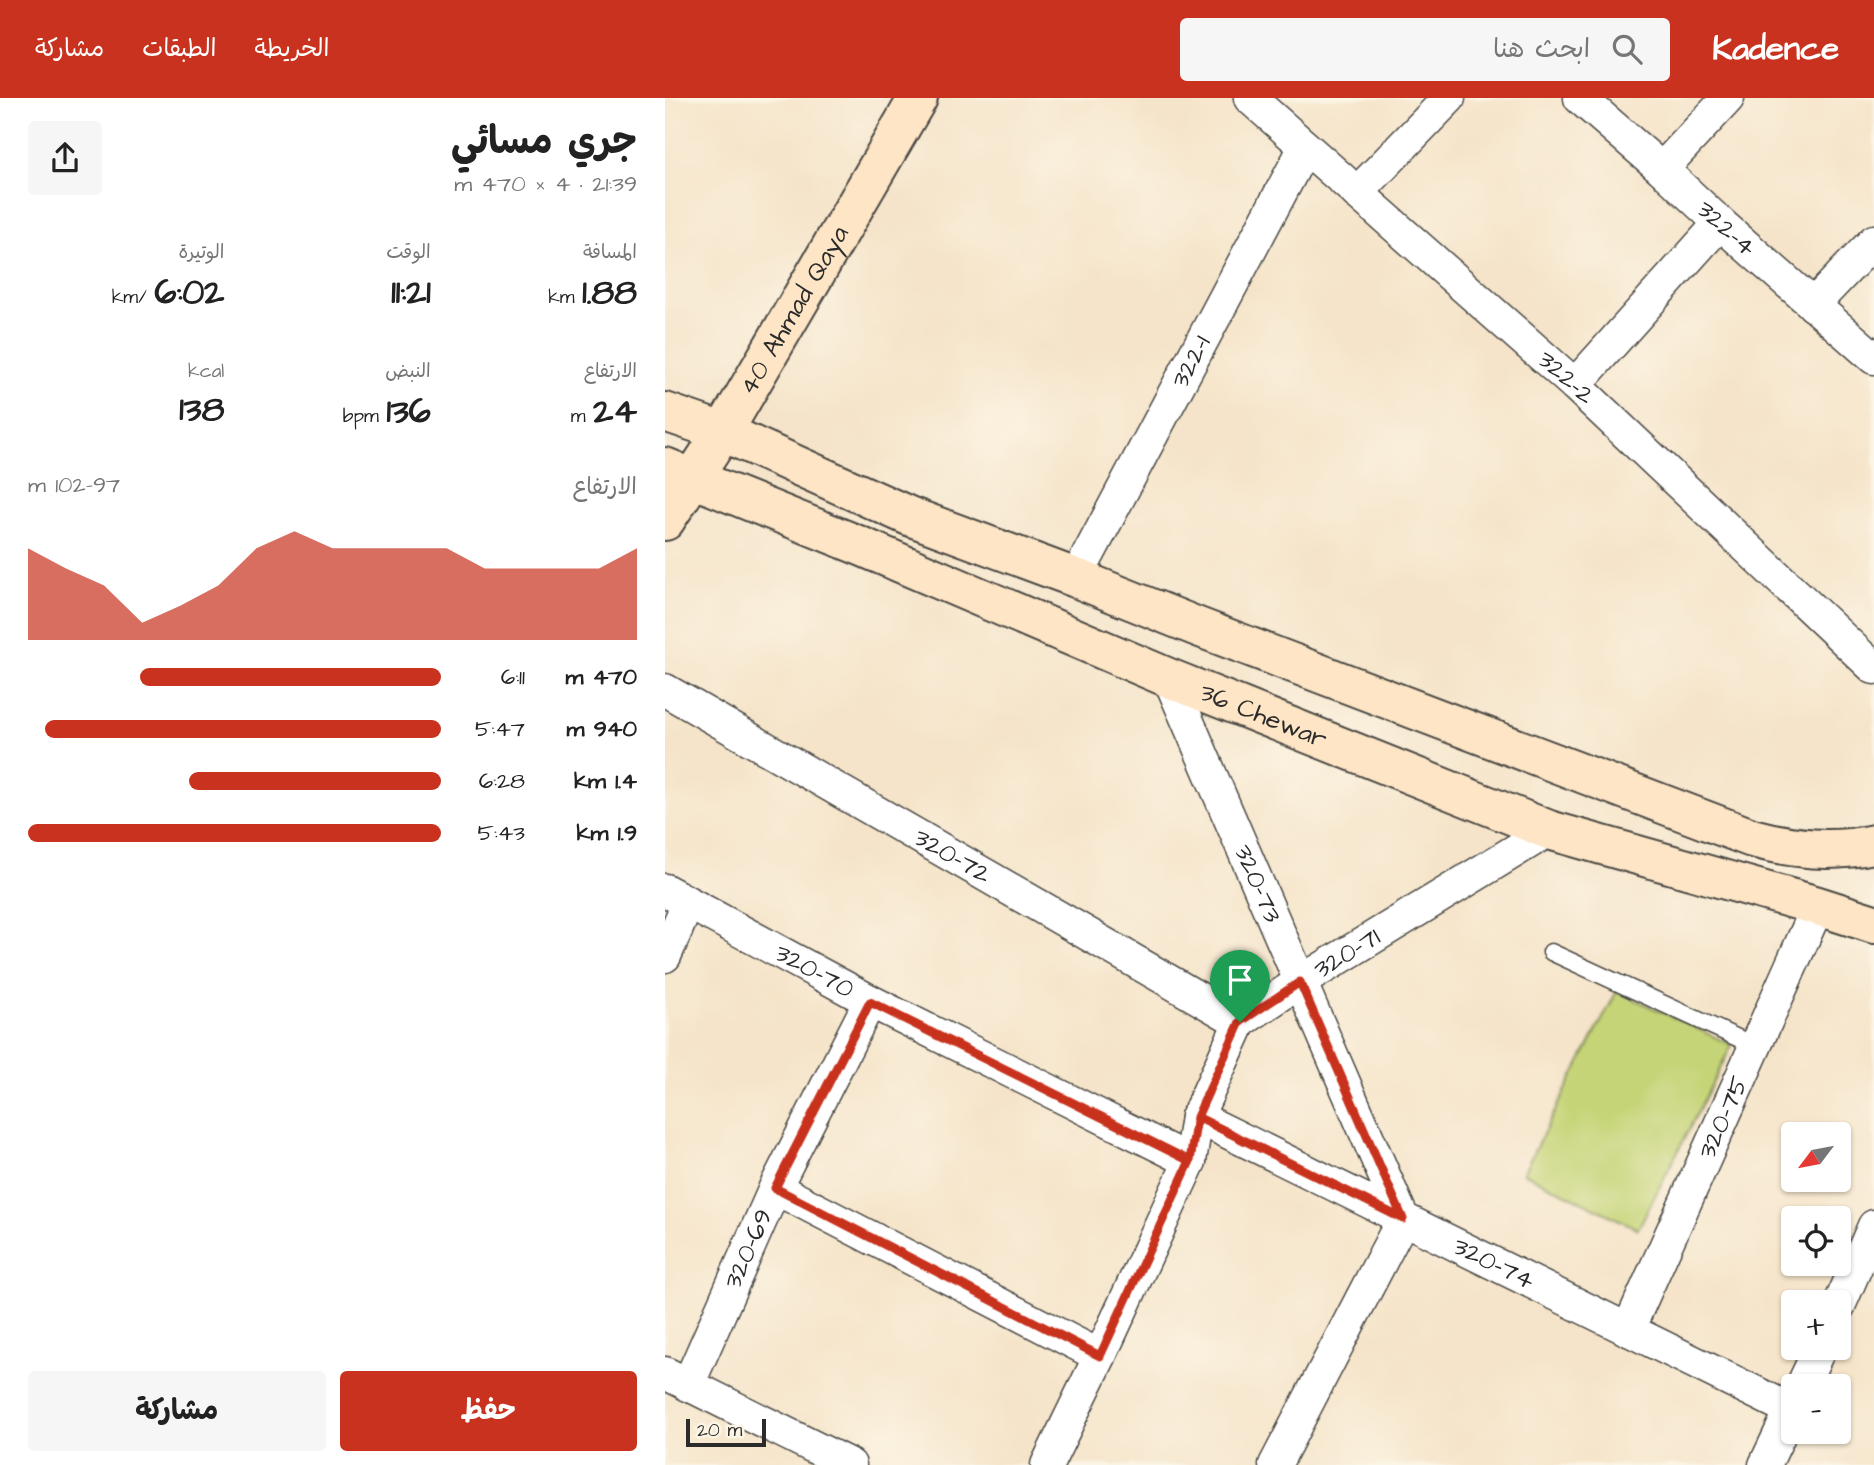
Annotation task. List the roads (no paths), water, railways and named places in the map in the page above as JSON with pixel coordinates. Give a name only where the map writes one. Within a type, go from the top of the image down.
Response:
[{"type":"street","name":"40 Ahmad Qaya","points":[[665,521],[679,473],[723,432],[918,98]]},
{"type":"street","name":"322-2","points":[[1249,98],[1575,385],[1872,663]]},
{"type":"street","points":[[1357,193],[1449,98]]},
{"type":"street","name":"322-4","points":[[1580,98],[1874,358]]},
{"type":"street","points":[[1662,169],[1728,98]]},
{"type":"street","name":"322-1","points":[[1076,578],[1305,147]]},
{"type":"street","points":[[1575,385],[1720,223]]},
{"type":"street","points":[[1813,305],[1874,241]]},
{"type":"street","points":[[665,412],[723,432],[909,516],[1752,838],[1806,849],[1833,850],[1874,845]]},
{"type":"street","name":"36 Chewar","points":[[679,473],[863,547],[1169,678],[1549,830],[1818,905],[1874,924]]},
{"type":"street","name":"320-73","points":[[1169,678],[1403,1219]]},
{"type":"street","name":"320-72","points":[[665,690],[1240,1022]]},
{"type":"street","name":"320-71","points":[[1240,1022],[1300,982],[1549,830]]},
{"type":"street","points":[[665,956],[677,897]]},
{"type":"street","name":"320-70","points":[[677,897],[870,1002],[1190,1161]]},
{"type":"street","name":"320-75","points":[[1628,1330],[1818,905]]},
{"type":"street","name":"320-69","points":[[677,1379],[870,1002]]},
{"type":"street","points":[[1047,1465],[1190,1161],[1197,1117],[1240,1022]]},
{"type":"street","name":"320-74","points":[[1197,1117],[1628,1330],[1781,1394]]},
{"type":"street","points":[[775,1188],[1100,1356]]},
{"type":"street","points":[[1275,1465],[1403,1219]]},
{"type":"street","points":[[1851,1290],[1866,1270],[1874,1226]]},
{"type":"street","points":[[677,1379],[851,1465]]},
{"type":"street","points":[[1777,1461],[1782,1444]]},
{"type":"lane","points":[[1551,952],[1755,1046]]}]
